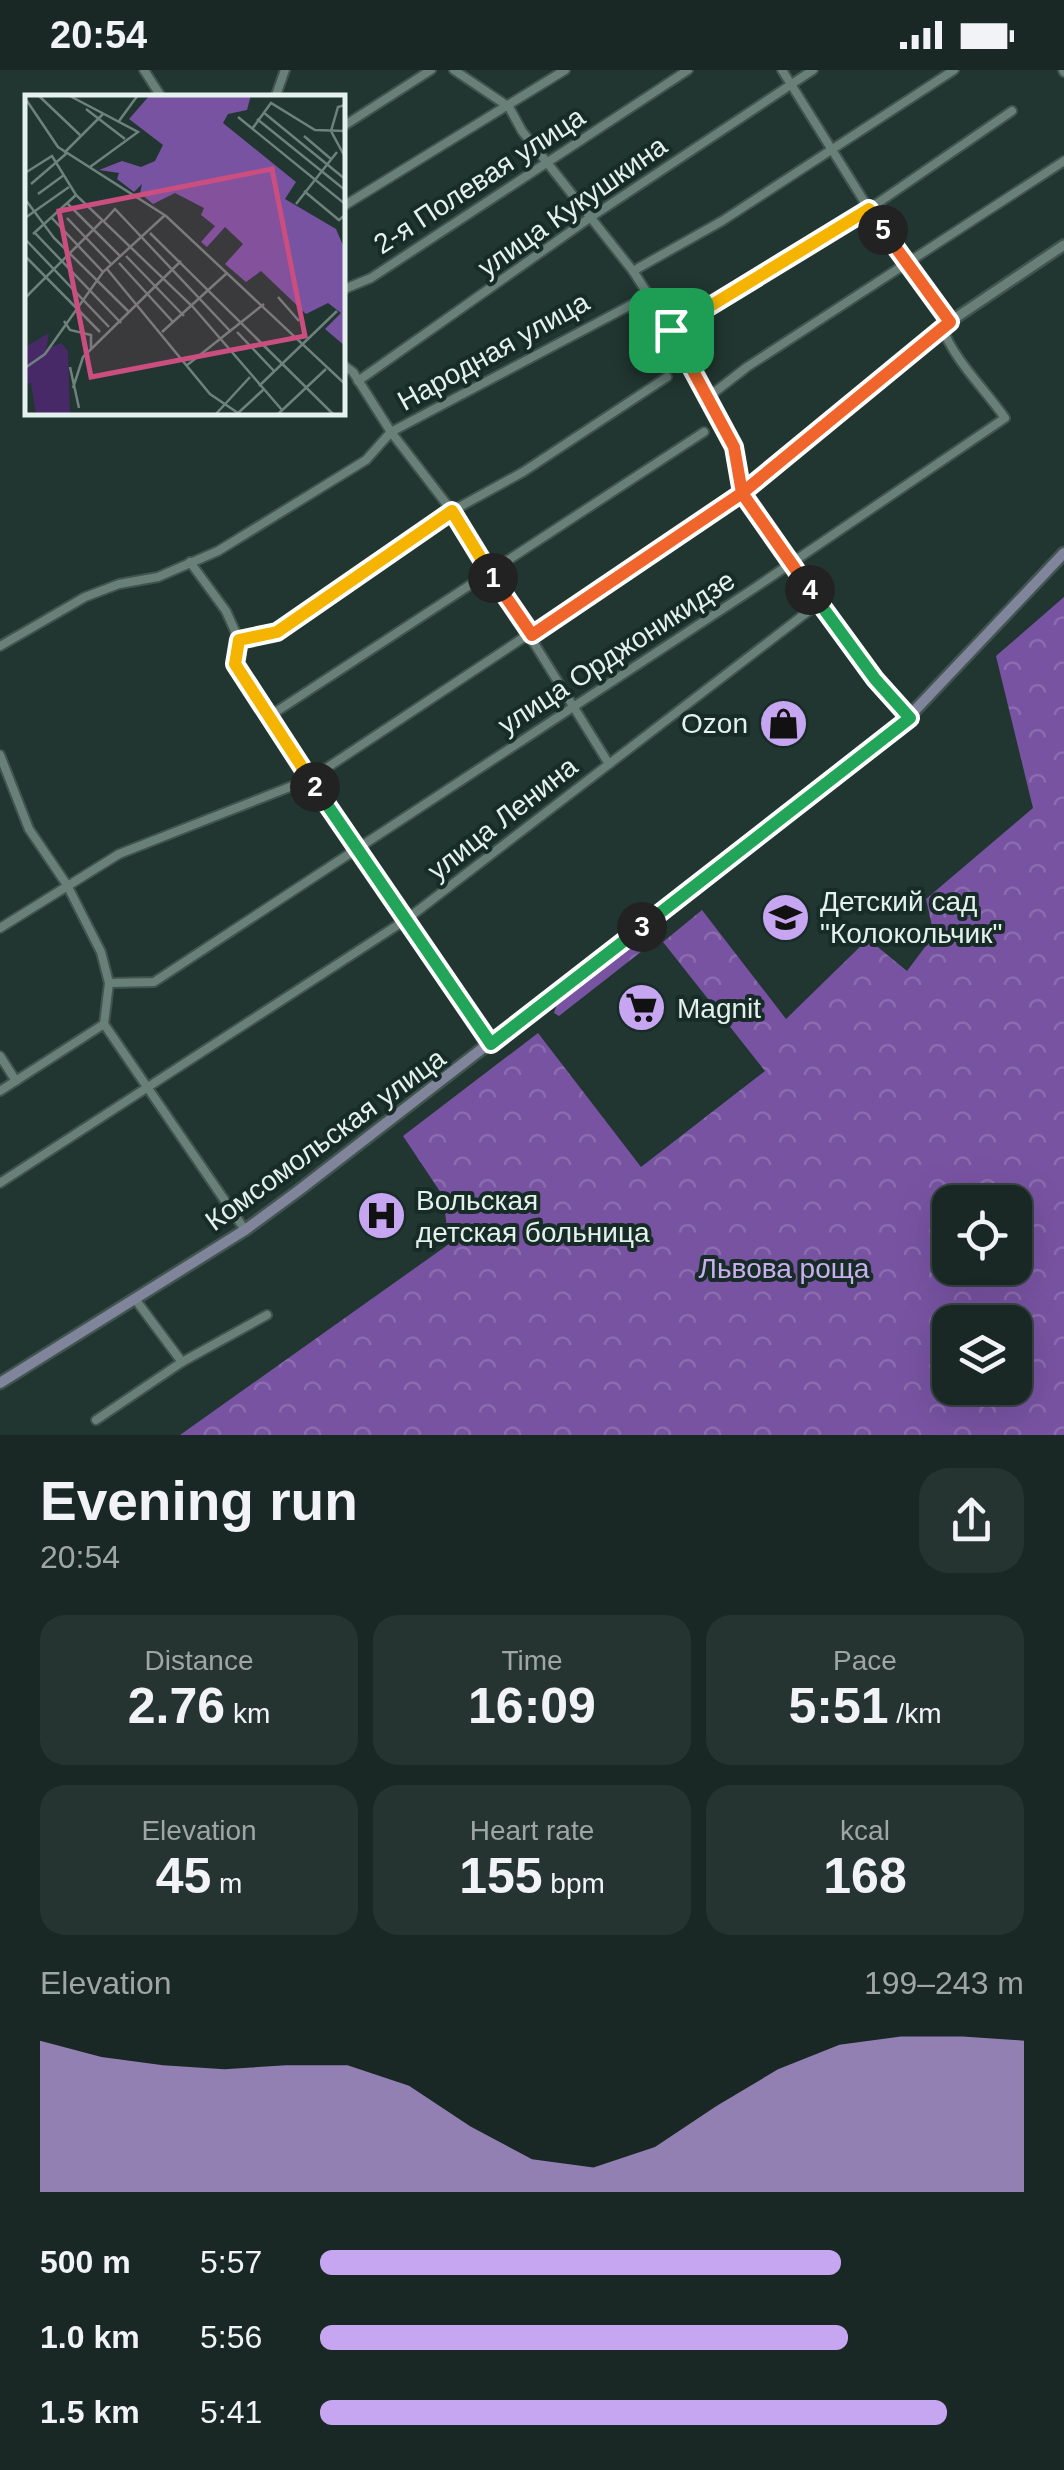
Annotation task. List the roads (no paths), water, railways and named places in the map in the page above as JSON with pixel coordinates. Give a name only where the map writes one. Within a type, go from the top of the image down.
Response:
[{"type":"main road","name":"Комсомольская улица","points":[[0,1382],[245,1230],[910,718],[1064,553]]},
{"type":"street","points":[[144,70],[160,95]]},
{"type":"street","points":[[276,95],[285,70]]},
{"type":"street","points":[[345,125],[432,70]]},
{"type":"street","points":[[454,70],[510,107],[633,271],[646,297],[671,330],[734,447],[742,493],[875,679],[910,718]]},
{"type":"street","points":[[472,70],[483,88]]},
{"type":"street","points":[[345,204],[565,70]]},
{"type":"street","name":"2-я Полевая улица","points":[[345,289],[371,278],[688,70]]},
{"type":"street","points":[[782,70],[869,209],[910,263],[946,325]]},
{"type":"street","name":"улица Кукушкина","points":[[358,380],[813,70]]},
{"type":"street","points":[[633,271],[722,221],[954,70]]},
{"type":"street","points":[[671,330],[869,209],[1012,111]]},
{"type":"street","points":[[707,398],[747,367],[1064,161]]},
{"type":"street","points":[[0,928],[67,884],[150,840],[310,779],[742,493],[946,325],[1064,245]]},
{"type":"street","name":"Народная улица","points":[[0,646],[85,597],[118,584],[158,577],[218,551],[366,460],[391,432],[646,297]]},
{"type":"street","name":"улица Орджоникидзе","points":[[109,983],[154,982],[1006,418],[964,362],[951,352],[946,325]]},
{"type":"street","points":[[345,367],[452,511],[609,764]]},
{"type":"street","points":[[239,640],[277,632],[452,511],[523,472],[602,416],[667,377]]},
{"type":"street","points":[[268,717],[704,432]]},
{"type":"street","points":[[190,562],[208,582],[239,640],[235,664],[268,717],[360,846],[491,1044]]},
{"type":"street","name":"улица Ленина","points":[[0,1183],[407,919],[819,603]]},
{"type":"street","points":[[0,755],[29,829],[67,884],[101,952],[109,983],[104,1024],[245,1230]]},
{"type":"street","points":[[0,1092],[104,1024]]},
{"type":"street","points":[[0,1056],[16,1081]]},
{"type":"street","points":[[135,1299],[182,1362]]},
{"type":"street","points":[[96,1420],[182,1362],[267,1315]]},
{"type":"place","name":"Ozon","points":[[783,723]]},
{"type":"place","name":"Детский сад \"Колокольчик\"","points":[[785,917]]},
{"type":"place","name":"Magnit","points":[[642,1008]]},
{"type":"place","name":"Вольская детская больница","points":[[381,1216]]},
{"type":"park label","name":"Львова роща","points":[[784,1268]]}]
